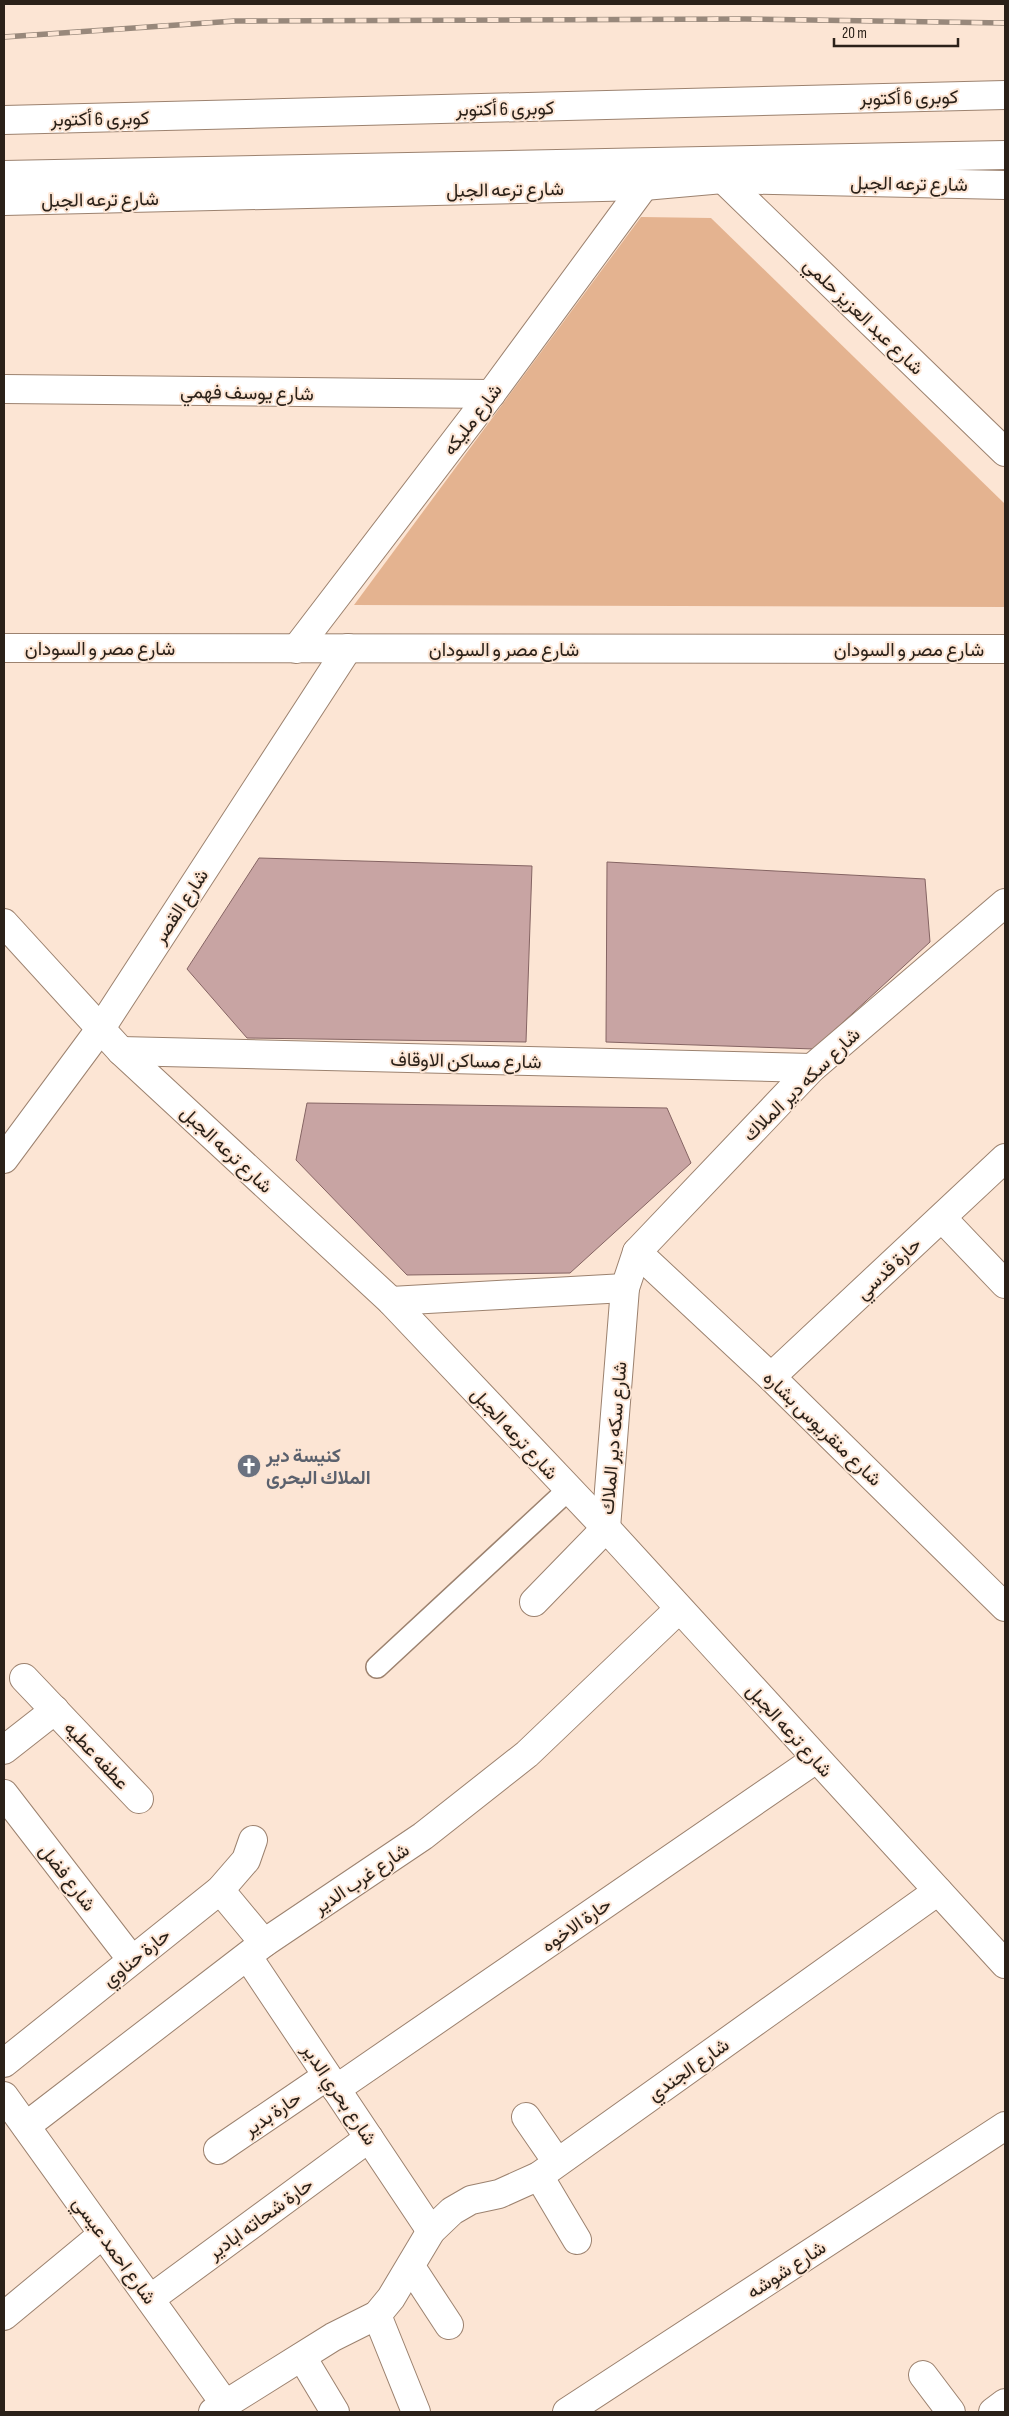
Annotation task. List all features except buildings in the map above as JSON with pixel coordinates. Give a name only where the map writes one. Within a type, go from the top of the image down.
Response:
[{"type":"main road","name":"كوبرى 6 أكتوبر","points":[[4,120],[1005,95]]},
{"type":"main road","points":[[4,175],[1005,155]]},
{"type":"main road","name":"شارع ترعه الجبل","points":[[4,201],[644,186],[723,179],[1005,185]]},
{"type":"main road","name":"شارع عبد العزيز حلمي","points":[[723,179],[1005,452]]},
{"type":"main road","name":"شارع مليكه","points":[[296,649],[491,394],[644,186]]},
{"type":"main road","name":"شارع يوسف فهمي","points":[[4,389],[491,394]]},
{"type":"main road","name":"شارع مصر و السودان","points":[[4,648],[1005,649]]},
{"type":"main road","name":"شارع القصر","points":[[4,1159],[100,1028],[348,648]]},
{"type":"main road","name":"شارع سكه دير الملاك","points":[[606,1528],[625,1288],[637,1252],[812,1068],[1005,903]]},
{"type":"main road","name":"شارع ترعه الجبل","points":[[9,940],[100,1028],[121,1051],[391,1301],[606,1528],[1005,1964]]},
{"type":"main road","name":"شارع مساكن الاوقاف","points":[[121,1051],[812,1068]]},
{"type":"main road","name":"حارة قدسي","points":[[771,1377],[1005,1158]]},
{"type":"main road","points":[[942,1218],[1005,1284]]},
{"type":"main road","name":"شارع منقريوس بشاره","points":[[637,1252],[771,1377],[1005,1607]]},
{"type":"main road","points":[[391,1301],[625,1288]]},
{"type":"main road","points":[[534,1602],[606,1528]]},
{"type":"main road","name":"شارع غرب الدير","points":[[26,2126],[256,1950],[423,1836],[527,1754],[679,1609]]},
{"type":"main road","name":"عطفه عطيه","points":[[24,1678],[139,1800]]},
{"type":"main road","name":"عطفه عطيه","points":[[4,1750],[54,1710]]},
{"type":"main road","name":"حارة الاخوه","points":[[332,2082],[816,1759]]},
{"type":"main road","name":"شارع فضل","points":[[4,1794],[132,1960]]},
{"type":"main road","name":"حارة حناوي","points":[[4,2063],[220,1890],[246,1860],[253,1840]]},
{"type":"main road","name":"شارع بحري الدير","points":[[220,1890],[332,2082],[431,2231]]},
{"type":"main road","name":"شارع الجندي","points":[[377,2315],[411,2267],[431,2231],[452,2211],[471,2200],[499,2194],[548,2169],[938,1891]]},
{"type":"main road","name":"حارة بدير","points":[[218,2150],[332,2082]]},
{"type":"main road","name":"شارع احمد عيسي","points":[[4,2097],[150,2299],[219,2408]]},
{"type":"main road","points":[[526,2117],[577,2240]]},
{"type":"main road","name":"شارع شوشه","points":[[567,2412],[1005,2126]]},
{"type":"main road","name":"حارة شحاته ابادير","points":[[150,2299],[370,2138]]},
{"type":"main road","points":[[4,2316],[103,2234]]},
{"type":"main road","points":[[411,2267],[449,2325]]},
{"type":"main road","points":[[219,2408],[333,2337],[377,2315],[416,2412]]},
{"type":"main road","points":[[302,2357],[335,2412]]},
{"type":"main road","points":[[923,2375],[951,2412]]},
{"type":"main road","points":[[992,2412],[1005,2403]]},
{"type":"lane","points":[[377,1667],[569,1489]]},
{"type":"shaded area","points":[[641,217],[711,218],[1005,504],[1005,607],[354,605]]},
{"type":"railway","points":[[4,37],[235,21],[745,19],[1005,23]]},
{"type":"place","name":"كنيسة دير الملاك البحرى","points":[[249,1466]]}]
